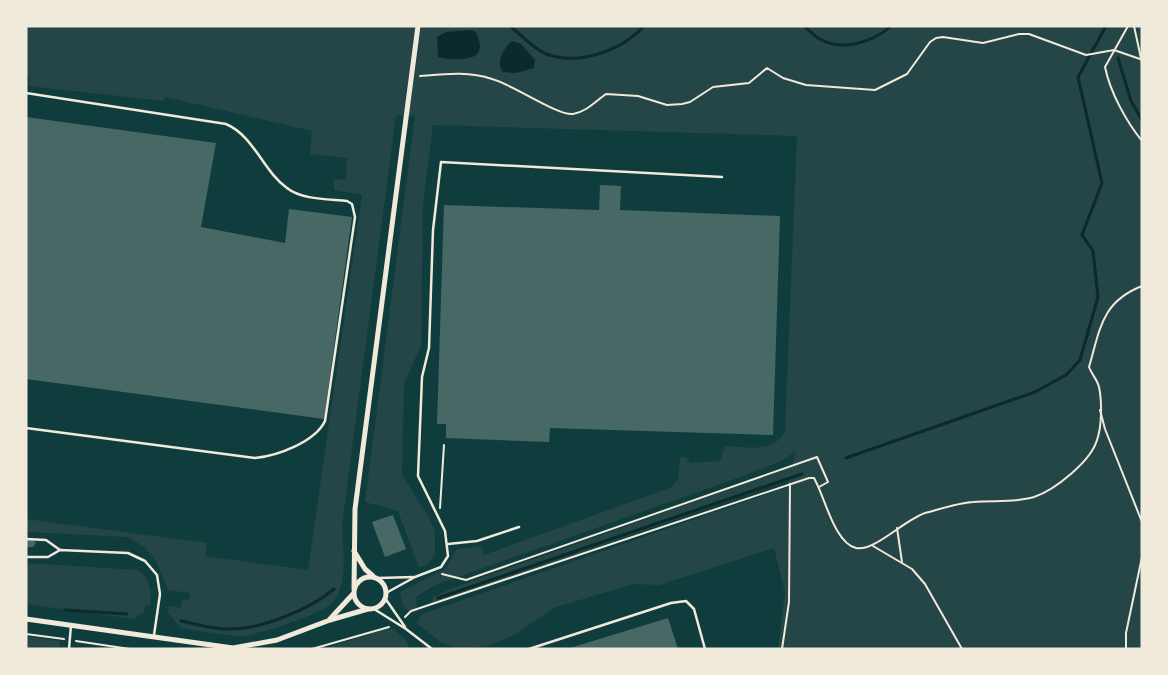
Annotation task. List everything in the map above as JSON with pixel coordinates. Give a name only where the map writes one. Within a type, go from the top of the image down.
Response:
[{"type":"street","points":[[371,609],[358,604],[353,592],[355,509],[418,26]]},
{"type":"street","points":[[26,619],[233,648],[277,640],[330,620],[371,609],[386,596],[384,584],[365,569],[354,551]]},
{"type":"street","points":[[330,620],[353,592],[359,580],[376,578]]},
{"type":"lane","points":[[26,93],[226,124],[238,129],[286,188],[298,194],[347,201],[352,204],[355,217],[326,421],[316,433],[281,454],[255,458],[26,428]]},
{"type":"lane","points":[[406,629],[386,596],[415,577],[441,567],[448,556],[448,544],[444,531],[418,476],[422,377],[429,348],[433,230],[442,162],[722,177]]},
{"type":"lane","points":[[448,544],[477,541],[519,527]]},
{"type":"lane","points":[[26,539],[46,540],[60,550]]},
{"type":"lane","points":[[26,557],[48,557],[60,550],[128,553],[145,561],[157,575],[160,594],[154,637]]},
{"type":"lane","points":[[376,578],[415,577]]},
{"type":"lane","points":[[529,649],[671,603],[686,601],[694,610],[705,649]]},
{"type":"lane","points":[[371,609],[406,629],[432,649]]},
{"type":"lane","points":[[69,649],[71,625]]},
{"type":"path","points":[[1128,26],[1106,67],[1108,78],[1132,130],[1142,141]]},
{"type":"path","points":[[1134,26],[1142,63]]},
{"type":"path","points":[[418,76],[463,73],[491,78],[508,84],[562,112],[572,114],[583,111],[606,94],[638,96],[667,105],[682,104],[690,102],[713,87],[748,83],[767,68],[783,78],[806,85],[875,90],[908,74],[930,42],[944,37],[983,44],[1019,34],[1029,34],[1086,55],[1114,50],[1140,59]]},
{"type":"path","points":[[1142,286],[1128,292],[1105,314],[1089,367],[1098,380],[1100,406],[1105,429],[1142,522]]},
{"type":"path","points":[[401,620],[411,611],[812,478],[819,487],[842,540],[856,548],[873,546],[897,528],[924,514],[972,502],[1033,497],[1054,486],[1091,453],[1098,439],[1100,406]]},
{"type":"path","points":[[434,513],[441,507],[444,445]]},
{"type":"path","points":[[437,574],[466,580],[817,456],[828,482],[819,487]]},
{"type":"path","points":[[782,649],[789,602],[790,484]]},
{"type":"path","points":[[897,528],[902,562]]},
{"type":"path","points":[[873,546],[902,562],[926,584],[962,649]]},
{"type":"path","points":[[1126,649],[1126,633],[1142,557]]},
{"type":"path","points":[[312,649],[397,624]]},
{"type":"path","points":[[26,634],[130,649]]},
{"type":"shaded area","points":[[26,26],[1142,26],[1142,649],[778,649],[785,593],[774,548],[659,585],[634,584],[556,607],[512,636],[486,646],[461,649],[442,643],[416,623],[422,614],[787,487],[788,481],[429,605],[434,597],[450,589],[792,467],[796,451],[783,460],[743,476],[435,585],[416,597],[417,611],[413,614],[405,607],[401,599],[400,592],[445,569],[457,549],[481,546],[484,555],[672,487],[678,479],[680,457],[686,457],[690,463],[720,461],[725,446],[759,448],[774,443],[780,438],[785,431],[797,136],[433,125],[423,203],[421,345],[404,384],[402,475],[430,519],[435,532],[435,554],[428,564],[419,568],[398,511],[365,502],[415,116],[396,115],[342,524],[344,563],[339,592],[330,605],[319,611],[290,623],[247,635],[217,634],[181,628],[168,613],[169,606],[181,608],[182,599],[189,600],[190,593],[168,590],[154,559],[145,548],[128,537],[26,532],[26,519],[207,543],[205,556],[308,570],[362,195],[334,190],[334,179],[346,180],[347,158],[310,154],[312,131],[165,97],[164,101],[29,86],[30,79],[26,78]]},
{"type":"shaded area","points":[[471,30],[476,32],[480,45],[480,49],[475,56],[465,59],[438,57],[437,37],[446,32]]},
{"type":"shaded area","points":[[512,41],[521,44],[535,60],[534,68],[516,73],[503,72],[500,60],[506,47]]},
{"type":"shaded area","points":[[26,563],[138,570],[150,586],[150,605],[146,605],[144,612],[134,619],[26,604]]},
{"type":"shaded area","points":[[393,629],[406,640],[409,646],[407,649],[324,649],[382,630]]},
{"type":"shaded area","points":[[26,636],[60,641],[59,649],[26,649]]},
{"type":"building","points":[[26,117],[216,143],[201,227],[285,243],[289,209],[352,217],[324,419],[26,379]]},
{"type":"building","points":[[600,185],[621,186],[620,210],[780,216],[773,435],[550,428],[549,442],[446,438],[446,424],[437,424],[444,205],[599,210]]},
{"type":"building","points":[[393,515],[406,549],[385,557],[372,522]]},
{"type":"building","points":[[26,540],[33,540],[36,543],[33,547],[26,547]]},
{"type":"building","points":[[668,618],[678,649],[570,649],[570,648]]},
{"type":"waterway","points":[[510,26],[544,53],[570,58],[598,54],[611,49],[623,43],[644,26]]},
{"type":"waterway","points":[[804,26],[818,38],[838,45],[866,41],[884,32],[891,26]]},
{"type":"waterway","points":[[846,458],[1035,392],[1066,375],[1080,360],[1098,297],[1093,251],[1082,235],[1102,183],[1078,77],[1106,26]]},
{"type":"waterway","points":[[1118,58],[1131,101],[1142,120]]},
{"type":"waterway","points":[[438,598],[802,474]]},
{"type":"waterway","points":[[181,621],[221,629],[254,626],[298,611],[324,597],[334,589]]},
{"type":"waterway","points":[[65,610],[127,614]]}]
